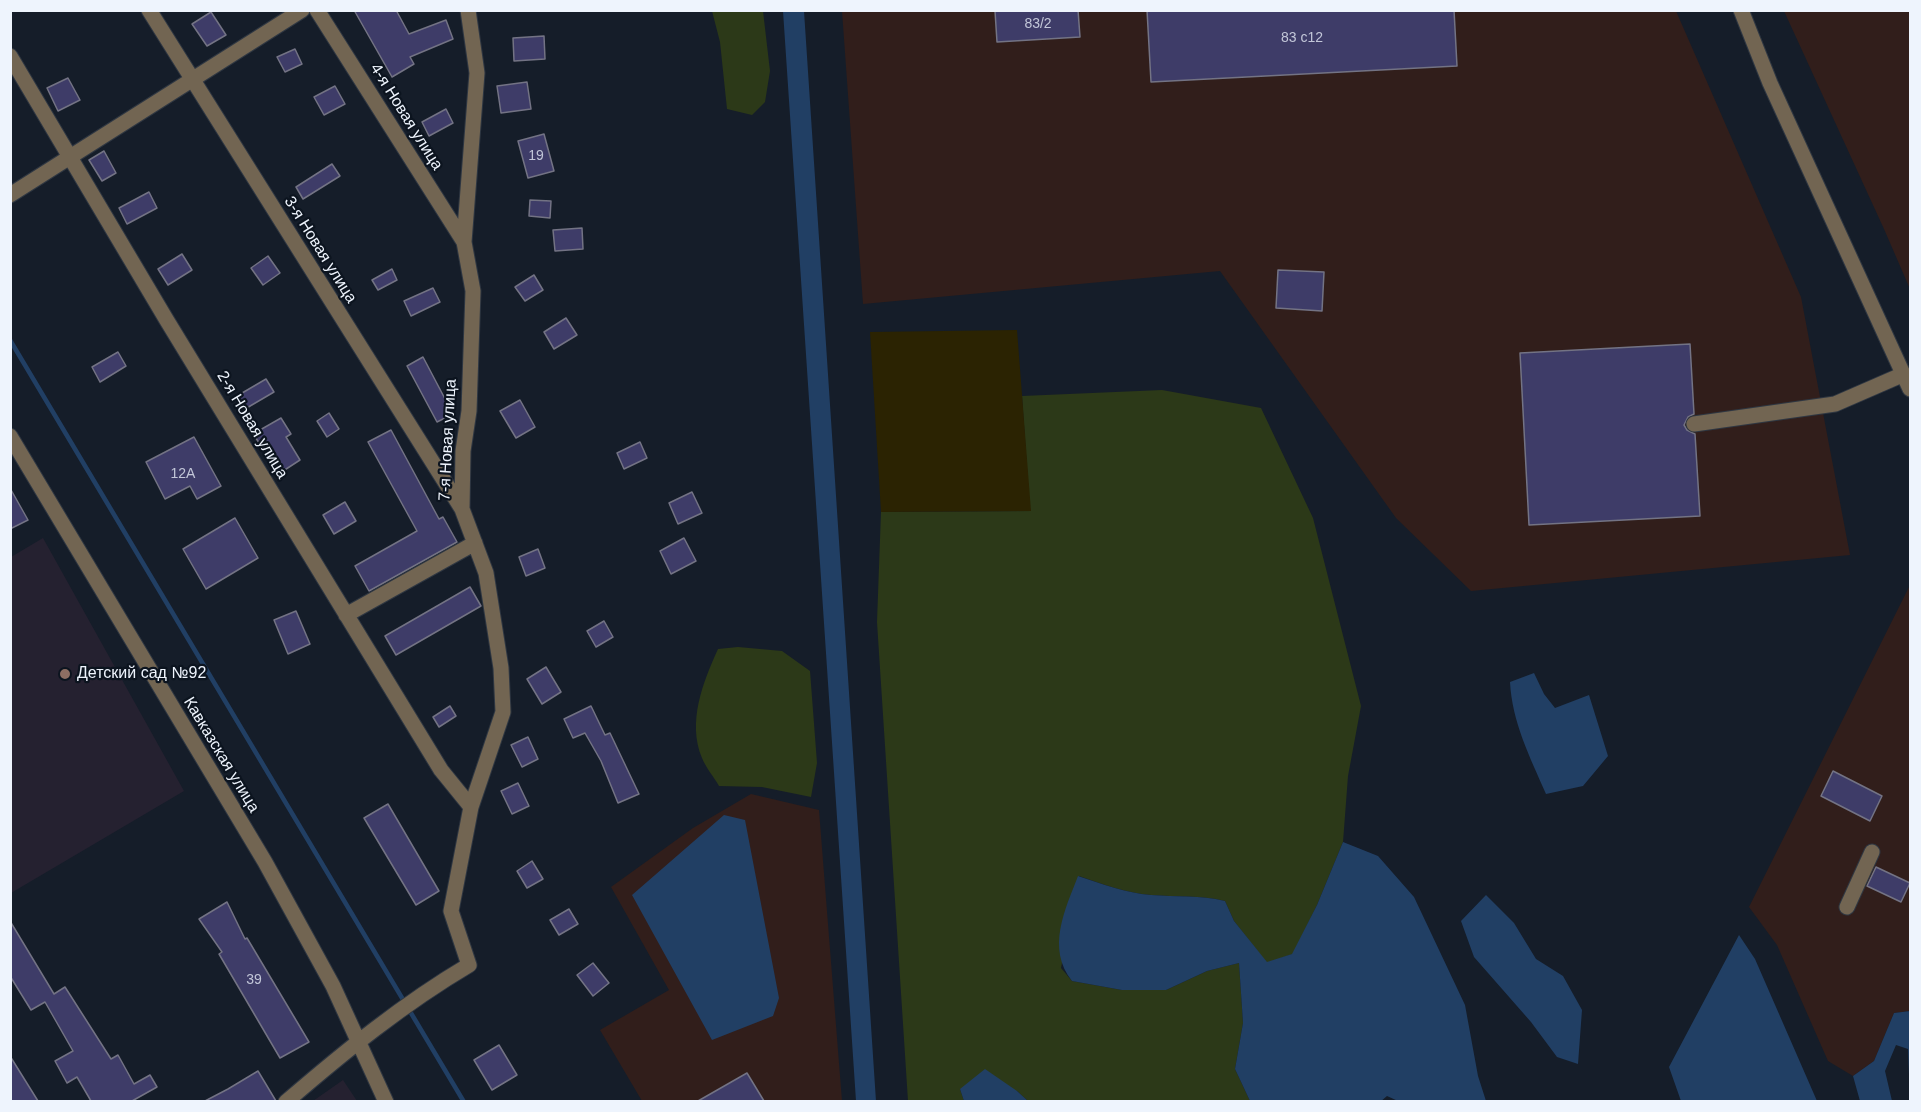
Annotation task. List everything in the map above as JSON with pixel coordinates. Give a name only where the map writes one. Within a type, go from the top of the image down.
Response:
[{"type":"street","name":"3-я Новая улица","points":[[149,10],[462,509]]},
{"type":"street","points":[[10,195],[302,10]]},
{"type":"street","name":"4-я Новая улица","points":[[317,10],[464,242]]},
{"type":"street","name":"7-я Новая улица","points":[[357,1041],[427,990],[469,965],[451,911],[471,807],[503,712],[501,668],[486,573],[462,509],[463,451],[469,411],[473,291],[464,242],[477,73],[468,10]]},
{"type":"street","points":[[1741,10],[1770,83],[1911,388]]},
{"type":"street","name":"2-я Новая улица","points":[[10,56],[166,319],[441,771],[471,807]]},
{"type":"street","points":[[1694,424],[1835,404],[1904,374]]},
{"type":"street","name":"Кавказская улица","points":[[10,436],[265,862],[333,986],[386,1101]]},
{"type":"street","points":[[346,615],[475,543]]},
{"type":"street","points":[[1847,907],[1872,852]]},
{"type":"street","points":[[286,1101],[357,1041]]},
{"type":"shaded area","points":[[842,11],[1676,11],[1801,297],[1850,555],[1471,591],[1396,518],[1220,271],[863,304]]},
{"type":"shaded area","points":[[1784,11],[1910,11],[1910,289],[1884,229]]},
{"type":"shaded area","name":"Детский сад №92","points":[[43,538],[184,791],[11,893],[11,557]]},
{"type":"shaded area","points":[[1910,585],[1910,1011],[1894,1013],[1874,1061],[1853,1076],[1828,1061],[1777,945],[1749,907]]},
{"type":"shaded area","points":[[751,794],[819,810],[842,1101],[642,1101],[600,1030],[669,990],[611,887],[693,828]]},
{"type":"shaded area","points":[[343,1080],[357,1101],[313,1101]]},
{"type":"green space","points":[[712,11],[763,11],[770,71],[765,102],[752,115],[727,109],[720,42]]},
{"type":"green space","points":[[1162,390],[1261,408],[1313,518],[1361,706],[1348,776],[1343,842],[1317,905],[1293,954],[1267,963],[1234,921],[1225,901],[1142,894],[1114,888],[1079,876],[1061,968],[1072,981],[1122,990],[1166,990],[1207,971],[1239,963],[1243,1023],[1235,1069],[1250,1101],[1028,1101],[1017,1091],[960,1089],[964,1101],[908,1101],[877,622],[881,512],[1030,511],[1022,396]]},
{"type":"green space","points":[[738,647],[782,651],[810,671],[817,763],[811,797],[762,787],[719,786],[704,762],[696,730],[702,688],[718,649]]},
{"type":"sand","points":[[1017,330],[1031,511],[881,512],[870,332]]},
{"type":"water","points":[[783,11],[804,11],[876,1101],[856,1101]]},
{"type":"water","points":[[1534,673],[1544,694],[1555,708],[1589,695],[1608,756],[1583,786],[1546,794],[1534,767],[1514,711],[1510,682]]},
{"type":"water","points":[[724,815],[745,820],[779,998],[773,1016],[712,1040],[632,895]]},
{"type":"water","points":[[1343,842],[1378,856],[1414,897],[1465,1005],[1478,1076],[1486,1101],[1398,1101],[1387,1096],[1380,1102],[1250,1101],[1235,1069],[1243,1023],[1239,963],[1207,971],[1166,990],[1122,990],[1072,981],[1064,968],[1060,955],[1060,929],[1078,876],[1114,888],[1142,894],[1225,901],[1234,921],[1267,962],[1292,954],[1317,905]]},
{"type":"water","points":[[1486,895],[1514,923],[1536,959],[1563,976],[1582,1010],[1578,1064],[1557,1057],[1531,1022],[1474,957],[1461,921]]},
{"type":"water","points":[[1739,935],[1755,959],[1817,1101],[1681,1101],[1669,1067]]},
{"type":"water","points":[[1910,1011],[1910,1101],[1908,1049],[1896,1045],[1885,1071],[1892,1101],[1860,1101],[1853,1076],[1874,1061],[1894,1013]]},
{"type":"water","points":[[985,1069],[1028,1101],[964,1101],[960,1089]]},
{"type":"building","points":[[354,10],[396,10],[409,34],[446,20],[453,39],[410,57],[414,64],[392,77]]},
{"type":"building","points":[[1078,10],[1080,37],[997,42],[995,11]]},
{"type":"building","points":[[1147,10],[1454,10],[1457,66],[1151,82]]},
{"type":"building","points":[[211,12],[226,35],[207,46],[192,24]]},
{"type":"building","points":[[544,36],[545,59],[514,61],[513,38]]},
{"type":"building","points":[[295,49],[302,64],[285,72],[277,57]]},
{"type":"building","points":[[68,78],[80,100],[58,111],[47,88]]},
{"type":"building","points":[[527,82],[531,109],[501,113],[497,86]]},
{"type":"building","points":[[335,86],[345,104],[324,115],[314,97]]},
{"type":"building","points":[[446,109],[453,123],[429,136],[422,122]]},
{"type":"building","points":[[544,134],[554,171],[528,178],[518,141]]},
{"type":"building","points":[[104,151],[116,173],[102,181],[89,160]]},
{"type":"building","points":[[332,164],[340,176],[303,199],[296,187]]},
{"type":"building","points":[[149,192],[157,208],[127,224],[119,208]]},
{"type":"building","points":[[530,200],[551,201],[550,218],[529,216]]},
{"type":"building","points":[[582,228],[583,249],[555,251],[553,230]]},
{"type":"building","points":[[182,254],[192,270],[168,285],[158,269]]},
{"type":"building","points":[[268,256],[280,273],[263,285],[251,268]]},
{"type":"building","points":[[392,269],[397,280],[378,290],[372,280]]},
{"type":"building","points":[[1278,270],[1324,272],[1322,311],[1276,308]]},
{"type":"building","points":[[534,275],[543,290],[525,301],[515,287]]},
{"type":"building","points":[[433,288],[440,302],[411,316],[404,301]]},
{"type":"building","points":[[566,318],[577,335],[554,349],[544,332]]},
{"type":"building","points":[[1690,344],[1694,414],[1688,417],[1684,425],[1687,430],[1695,434],[1700,516],[1529,525],[1520,353]]},
{"type":"building","points":[[118,352],[126,366],[100,382],[92,367]]},
{"type":"building","points":[[423,357],[453,414],[437,422],[407,366]]},
{"type":"building","points":[[266,379],[274,392],[245,409],[237,396]]},
{"type":"building","points":[[520,400],[535,427],[516,438],[500,411]]},
{"type":"building","points":[[329,413],[339,429],[327,437],[317,421]]},
{"type":"building","points":[[281,418],[291,434],[286,437],[300,460],[280,473],[253,434]]},
{"type":"building","points":[[391,430],[439,519],[443,517],[457,542],[369,591],[355,566],[417,531],[368,442]]},
{"type":"building","points":[[194,437],[221,486],[197,499],[190,486],[165,499],[146,462]]},
{"type":"building","points":[[640,442],[647,458],[624,469],[617,453]]},
{"type":"building","points":[[10,488],[28,520],[10,529]]},
{"type":"building","points":[[692,492],[702,513],[678,524],[669,503]]},
{"type":"building","points":[[345,502],[356,521],[334,534],[323,515]]},
{"type":"building","points":[[235,518],[258,558],[206,589],[183,549]]},
{"type":"building","points":[[684,538],[696,561],[671,574],[660,551]]},
{"type":"building","points":[[538,549],[545,568],[526,576],[519,557]]},
{"type":"building","points":[[470,587],[481,606],[396,655],[385,636]]},
{"type":"building","points":[[296,611],[310,644],[288,654],[274,620]]},
{"type":"building","points":[[604,621],[613,637],[596,647],[587,631]]},
{"type":"building","points":[[546,667],[561,692],[542,704],[527,679]]},
{"type":"building","points":[[450,706],[456,716],[439,727],[433,717]]},
{"type":"building","points":[[591,706],[605,735],[610,733],[639,794],[618,803],[601,761],[585,733],[573,738],[564,719]]},
{"type":"building","points":[[528,737],[538,759],[522,767],[511,745]]},
{"type":"building","points":[[1833,771],[1882,796],[1870,821],[1821,796]]},
{"type":"building","points":[[518,783],[529,806],[512,814],[501,791]]},
{"type":"building","points":[[388,804],[439,891],[416,905],[364,818]]},
{"type":"building","points":[[532,861],[543,879],[527,888],[517,871]]},
{"type":"building","points":[[1876,867],[1910,883],[1901,902],[1867,886]]},
{"type":"building","points":[[227,902],[245,939],[247,938],[309,1042],[280,1058],[219,954],[222,952],[199,919]]},
{"type":"building","points":[[569,909],[578,924],[559,935],[550,920]]},
{"type":"building","points":[[10,921],[54,994],[65,987],[111,1059],[118,1055],[134,1084],[150,1075],[157,1087],[132,1101],[91,1101],[77,1077],[67,1083],[55,1061],[73,1051],[45,1002],[31,1010],[10,976]]},
{"type":"building","points":[[593,963],[609,983],[593,996],[577,975]]},
{"type":"building","points":[[499,1045],[517,1075],[492,1090],[474,1060]]},
{"type":"building","points":[[10,1056],[38,1101],[10,1101]]},
{"type":"building","points":[[258,1071],[276,1101],[205,1101],[228,1089]]},
{"type":"building","points":[[747,1073],[764,1101],[698,1101]]},
{"type":"waterway","points":[[10,340],[464,1102]]},
{"type":"place","name":"Детский сад №92","points":[[65,674]]}]
